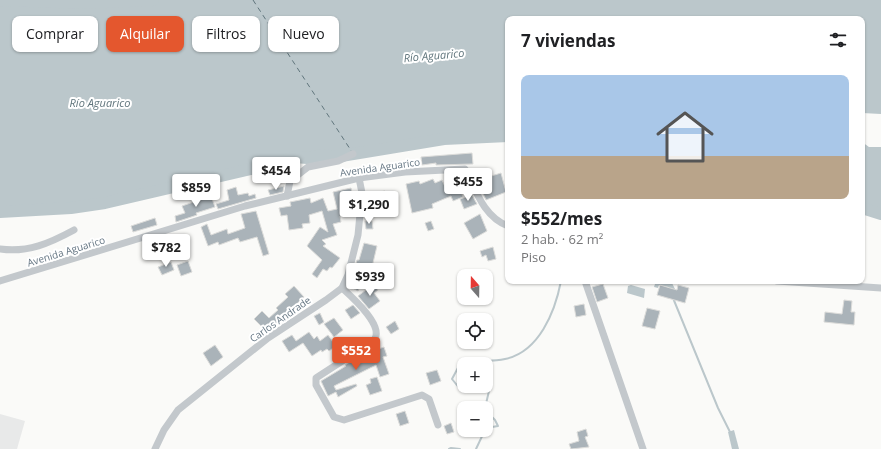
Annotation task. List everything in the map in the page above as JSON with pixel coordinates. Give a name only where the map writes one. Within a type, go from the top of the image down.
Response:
[{"type":"street","points":[[287,196],[290,181],[308,167],[338,161],[353,154]]},
{"type":"street","name":"Avenida Aguarico","points":[[0,281],[245,206],[359,178],[405,172],[465,169],[480,201],[499,223],[505,225]]},
{"type":"street","points":[[359,178],[362,193],[358,235],[348,275],[342,288],[362,308],[376,329],[377,333],[373,341],[316,378],[316,385],[334,417],[344,420],[422,395],[429,399],[438,425]]},
{"type":"street","points":[[0,249],[12,251],[30,249],[50,243],[74,230]]},
{"type":"street","points":[[585,284],[643,449]]},
{"type":"street","points":[[821,284],[881,288]]},
{"type":"street","name":"Carlos Andrade","points":[[155,449],[164,430],[178,410],[268,338],[342,288]]},
{"type":"shaded area","points":[[0,414],[25,421],[17,449],[0,449]]},
{"type":"water","name":"Río Aguarico","points":[[0,0],[84,3],[153,0],[881,0],[881,114],[865,113],[865,16],[505,16],[505,136],[444,139],[335,157],[322,155],[307,158],[295,157],[288,159],[274,168],[251,169],[105,203],[71,208],[0,212]]},
{"type":"water","points":[[865,144],[869,147],[881,147],[881,214],[865,209]]},
{"type":"water","points":[[655,284],[672,284],[676,291],[674,299],[666,298],[668,287],[659,285],[658,288],[654,287]]},
{"type":"water","points":[[631,285],[645,289],[644,298],[627,293],[628,286]]},
{"type":"water","points":[[734,430],[739,449],[732,449],[728,432]]},
{"type":"building","points":[[472,153],[473,164],[436,165],[436,163],[422,165],[421,157]]},
{"type":"building","points":[[487,172],[488,177],[501,173],[505,192],[486,200],[475,175]]},
{"type":"building","points":[[433,179],[435,183],[442,180],[446,189],[458,184],[463,197],[453,201],[451,196],[432,204],[433,208],[412,213],[406,184],[419,181],[420,184]]},
{"type":"building","points":[[284,186],[283,192],[270,195],[268,190]]},
{"type":"building","points":[[236,187],[238,195],[248,193],[249,196],[255,194],[256,198],[218,209],[216,204],[229,200],[227,190]]},
{"type":"building","points":[[351,188],[353,197],[346,198],[350,215],[340,216],[341,222],[333,224],[337,235],[322,240],[326,244],[323,246],[340,258],[332,268],[330,267],[327,271],[323,269],[317,278],[312,274],[322,260],[307,246],[320,227],[328,232],[322,211],[309,215],[310,223],[302,224],[303,228],[289,230],[287,215],[281,216],[279,208],[291,206],[290,202],[310,198],[311,203],[323,198],[328,211],[337,209],[333,192]]},
{"type":"building","points":[[385,191],[387,208],[374,211],[372,201],[375,201],[374,193]]},
{"type":"building","points":[[472,195],[477,204],[464,209],[460,199]]},
{"type":"building","points":[[211,196],[215,207],[196,213],[197,215],[176,222],[175,216],[185,213],[182,206]]},
{"type":"building","points":[[256,211],[269,254],[263,256],[257,237],[240,242],[238,238],[219,245],[218,242],[208,246],[201,227],[207,224],[211,235],[227,229],[228,234],[245,228],[241,214]]},
{"type":"building","points":[[480,214],[487,231],[473,239],[464,223]]},
{"type":"building","points":[[155,218],[157,225],[133,232],[131,226]]},
{"type":"building","points":[[365,221],[372,221],[373,229],[366,229]]},
{"type":"building","points":[[431,221],[434,229],[428,231],[425,223]]},
{"type":"building","points":[[364,243],[377,246],[373,263],[382,266],[379,278],[366,274],[358,291],[349,286],[356,272],[354,271],[357,260],[359,260]]},
{"type":"building","points":[[493,247],[496,259],[488,261],[486,255],[482,257],[480,251]]},
{"type":"building","points":[[188,261],[192,272],[181,276],[177,265]]},
{"type":"building","points":[[171,262],[174,270],[162,275],[158,267]]},
{"type":"building","points":[[374,284],[378,290],[374,293],[380,301],[369,309],[358,296]]},
{"type":"building","points":[[603,284],[608,298],[597,302],[592,287]]},
{"type":"building","points":[[660,285],[677,290],[678,285],[689,288],[685,303],[657,295]]},
{"type":"building","points":[[294,286],[304,297],[267,332],[254,319],[262,311],[269,318],[278,310],[276,308],[288,297],[285,294]]},
{"type":"building","points":[[844,300],[852,301],[851,312],[855,312],[854,325],[824,322],[825,312],[842,314]]},
{"type":"building","points":[[584,304],[586,315],[576,317],[574,306]]},
{"type":"building","points":[[353,305],[360,313],[351,319],[345,310]]},
{"type":"building","points":[[647,308],[660,311],[655,329],[642,326]]},
{"type":"building","points":[[320,313],[324,322],[319,325],[314,316]]},
{"type":"building","points":[[334,318],[343,330],[334,337],[324,324]]},
{"type":"building","points":[[395,321],[399,329],[391,334],[386,327]]},
{"type":"building","points":[[309,332],[314,339],[317,336],[320,341],[328,335],[336,346],[329,351],[327,349],[322,352],[321,350],[312,356],[303,343],[289,352],[282,341],[292,335],[296,341]]},
{"type":"building","points":[[215,345],[223,357],[211,366],[203,353]]},
{"type":"building","points":[[384,347],[387,356],[383,357],[389,374],[380,377],[376,365],[334,386],[336,390],[356,384],[357,386],[338,397],[336,392],[328,396],[321,381],[346,366],[345,365],[359,356]]},
{"type":"building","points":[[437,370],[441,381],[430,385],[426,373]]},
{"type":"building","points":[[377,377],[382,391],[370,395],[366,385],[371,383],[370,379]]},
{"type":"building","points":[[405,411],[409,423],[400,426],[396,414]]},
{"type":"building","points":[[451,423],[454,432],[447,434],[444,426]]},
{"type":"building","points":[[586,429],[588,436],[585,437],[589,447],[571,449],[569,444],[579,441],[577,432]]},
{"type":"waterway","points":[[0,0],[84,3],[153,0]]},
{"type":"waterway","points":[[0,212],[71,208],[105,203],[251,169],[274,168],[288,159],[295,157],[307,158],[322,155],[335,157],[444,139],[505,136]]},
{"type":"waterway","points":[[865,209],[881,214]]},
{"type":"waterway","points":[[487,401],[489,391],[481,387],[460,389],[452,379],[460,364],[472,361],[493,361],[505,359],[517,355],[527,348],[544,329],[550,317],[560,284]]},
{"type":"waterway","points":[[673,298],[718,408],[730,432]]},
{"type":"waterway","points":[[493,418],[498,426],[493,427]]},
{"type":"waterway","points":[[476,449],[482,437]]},
{"type":"waterway","points":[[449,449],[460,449]]},
{"type":"ferry route","points":[[253,0],[352,152]]}]
